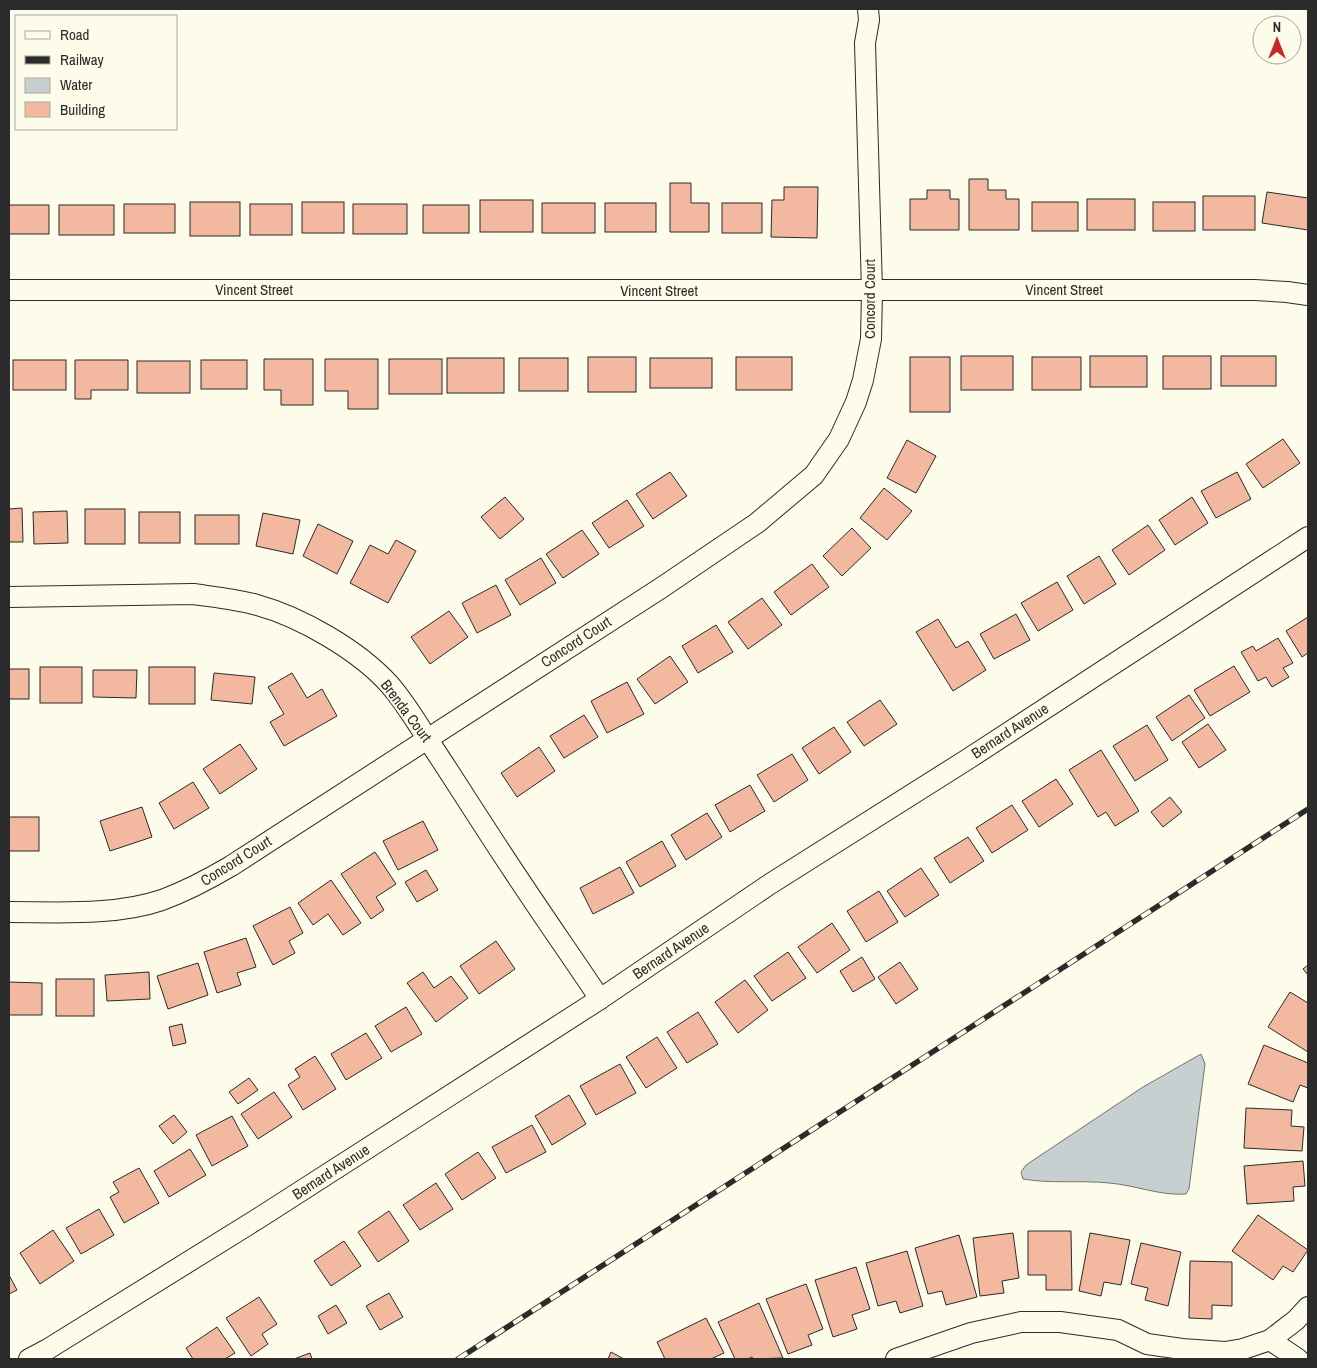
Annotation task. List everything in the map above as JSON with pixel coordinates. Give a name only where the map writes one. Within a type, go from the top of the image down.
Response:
[{"type":"street","name":"Concord Court","points":[[9,912],[73,912],[128,908],[161,900],[195,886],[231,866],[661,588],[749,529],[814,474],[839,439],[856,402],[863,380],[871,339],[872,291],[866,137],[865,43],[869,20],[868,9]]},
{"type":"street","name":"Vincent Street","points":[[9,290],[1254,290],[1287,292],[1308,296]]},
{"type":"street","name":"Bernard Avenue","points":[[29,1359],[259,1218],[600,999],[770,884],[968,759],[1308,537]]},
{"type":"street","name":"Brenda Court","points":[[9,597],[193,594],[218,597],[264,608],[321,633],[343,646],[389,684],[409,710],[491,837],[600,999]]},
{"type":"street","points":[[896,1359],[971,1333],[1021,1322],[1060,1322],[1118,1330],[1147,1344],[1225,1352],[1243,1349],[1270,1340],[1296,1320],[1308,1307]]},
{"type":"street","points":[[1270,1340],[1298,1359]]},
{"type":"water","points":[[1201,1054],[1205,1064],[1189,1189],[1186,1194],[1157,1192],[1109,1183],[1023,1179],[1021,1172],[1026,1165],[1143,1087]]},
{"type":"building","points":[[969,179],[988,179],[988,190],[1006,190],[1006,199],[1019,199],[1019,230],[969,230]]},
{"type":"building","points":[[670,183],[691,183],[691,203],[709,203],[709,232],[670,232]]},
{"type":"building","points":[[784,187],[818,187],[817,238],[771,237],[772,200],[784,200]]},
{"type":"building","points":[[927,190],[950,190],[950,199],[959,199],[959,230],[910,230],[910,199],[927,199]]},
{"type":"building","points":[[1267,192],[1308,198],[1308,230],[1262,223]]},
{"type":"building","points":[[1203,196],[1255,196],[1255,230],[1203,230]]},
{"type":"building","points":[[1087,199],[1135,199],[1135,230],[1087,230]]},
{"type":"building","points":[[480,200],[533,200],[533,232],[480,232]]},
{"type":"building","points":[[190,202],[240,202],[240,236],[190,236]]},
{"type":"building","points":[[302,202],[344,202],[344,233],[302,233]]},
{"type":"building","points":[[1032,202],[1078,202],[1078,231],[1032,231]]},
{"type":"building","points":[[1153,202],[1195,202],[1195,231],[1153,231]]},
{"type":"building","points":[[542,203],[595,203],[595,233],[542,233]]},
{"type":"building","points":[[605,203],[656,203],[656,232],[605,232]]},
{"type":"building","points":[[722,203],[762,203],[762,233],[722,233]]},
{"type":"building","points":[[124,204],[175,204],[175,233],[124,233]]},
{"type":"building","points":[[250,204],[292,204],[292,235],[250,235]]},
{"type":"building","points":[[353,204],[407,204],[407,234],[353,234]]},
{"type":"building","points":[[9,205],[49,205],[49,234],[9,234]]},
{"type":"building","points":[[59,205],[114,205],[114,235],[59,235]]},
{"type":"building","points":[[423,205],[469,205],[469,233],[423,233]]},
{"type":"building","points":[[961,356],[1013,356],[1013,390],[961,390]]},
{"type":"building","points":[[1090,356],[1147,356],[1147,387],[1090,387]]},
{"type":"building","points":[[1163,356],[1211,356],[1211,389],[1163,389]]},
{"type":"building","points":[[1221,356],[1276,356],[1276,386],[1221,386]]},
{"type":"building","points":[[588,357],[636,357],[636,392],[588,392]]},
{"type":"building","points":[[736,357],[792,357],[792,390],[736,390]]},
{"type":"building","points":[[910,357],[950,357],[950,412],[910,412]]},
{"type":"building","points":[[1032,357],[1081,357],[1081,390],[1032,390]]},
{"type":"building","points":[[447,358],[504,358],[504,393],[447,393]]},
{"type":"building","points":[[519,358],[568,358],[568,391],[519,391]]},
{"type":"building","points":[[650,358],[712,358],[712,388],[650,388]]},
{"type":"building","points":[[264,359],[313,359],[313,405],[281,405],[281,390],[264,390]]},
{"type":"building","points":[[325,359],[378,359],[378,409],[348,409],[348,391],[325,391]]},
{"type":"building","points":[[389,359],[442,359],[442,394],[389,394]]},
{"type":"building","points":[[13,360],[66,360],[66,390],[13,390]]},
{"type":"building","points":[[75,360],[128,360],[128,390],[91,390],[91,399],[75,399]]},
{"type":"building","points":[[201,360],[247,360],[247,389],[201,389]]},
{"type":"building","points":[[137,361],[190,361],[190,393],[137,393]]},
{"type":"building","points":[[1283,439],[1300,463],[1263,488],[1246,464]]},
{"type":"building","points":[[907,440],[936,456],[916,493],[887,478]]},
{"type":"building","points":[[670,472],[687,496],[653,519],[636,494]]},
{"type":"building","points":[[1237,472],[1251,499],[1216,518],[1201,491]]},
{"type":"building","points":[[884,488],[912,511],[887,540],[860,518]]},
{"type":"building","points":[[505,497],[524,519],[500,539],[481,517]]},
{"type":"building","points":[[1192,497],[1208,523],[1175,545],[1159,520]]},
{"type":"building","points":[[627,500],[644,526],[609,548],[592,523]]},
{"type":"building","points":[[22,508],[23,542],[9,542],[9,509]]},
{"type":"building","points":[[85,509],[125,509],[125,544],[85,544]]},
{"type":"building","points":[[67,511],[68,543],[34,544],[33,512]]},
{"type":"building","points":[[139,512],[180,512],[180,543],[139,543]]},
{"type":"building","points":[[263,513],[300,520],[293,554],[256,546]]},
{"type":"building","points":[[195,515],[239,515],[239,544],[195,544]]},
{"type":"building","points":[[318,524],[353,541],[337,574],[303,556]]},
{"type":"building","points":[[1148,525],[1165,550],[1129,575],[1112,550]]},
{"type":"building","points":[[852,528],[871,548],[842,576],[823,556]]},
{"type":"building","points":[[582,530],[599,554],[563,578],[546,554]]},
{"type":"building","points":[[396,540],[416,551],[388,603],[350,583],[370,545],[388,554]]},
{"type":"building","points":[[1099,556],[1116,584],[1084,604],[1067,576]]},
{"type":"building","points":[[541,558],[556,583],[520,605],[505,580]]},
{"type":"building","points":[[812,564],[829,587],[791,615],[774,592]]},
{"type":"building","points":[[1057,582],[1073,610],[1038,631],[1021,603]]},
{"type":"building","points":[[496,585],[511,615],[477,633],[462,603]]},
{"type":"building","points":[[762,598],[782,625],[748,649],[728,622]]},
{"type":"building","points":[[449,611],[468,637],[430,664],[411,637]]},
{"type":"building","points":[[1016,614],[1030,640],[994,659],[980,634]]},
{"type":"building","points":[[1308,617],[1308,653],[1302,657],[1286,631]]},
{"type":"building","points":[[938,619],[956,648],[968,641],[986,670],[953,691],[916,632]]},
{"type":"building","points":[[716,625],[733,652],[698,673],[682,646]]},
{"type":"building","points":[[1278,638],[1293,663],[1283,668],[1289,677],[1272,687],[1266,677],[1258,681],[1241,652],[1253,646],[1256,651]]},
{"type":"building","points":[[670,656],[688,682],[655,704],[637,679]]},
{"type":"building","points":[[1234,666],[1250,692],[1210,716],[1194,690]]},
{"type":"building","points":[[40,667],[82,667],[82,703],[40,703]]},
{"type":"building","points":[[149,667],[195,667],[195,704],[149,704]]},
{"type":"building","points":[[9,669],[29,669],[29,699],[9,699]]},
{"type":"building","points":[[93,670],[137,670],[136,698],[93,697]]},
{"type":"building","points":[[214,673],[255,677],[252,704],[211,700]]},
{"type":"building","points":[[292,673],[307,698],[322,689],[337,716],[284,746],[270,722],[284,714],[268,687]]},
{"type":"building","points":[[627,682],[644,714],[607,733],[591,701]]},
{"type":"building","points":[[1189,695],[1205,718],[1172,741],[1156,717]]},
{"type":"building","points":[[880,700],[897,724],[864,746],[847,722]]},
{"type":"building","points":[[584,715],[598,737],[564,758],[550,736]]},
{"type":"building","points":[[1208,724],[1226,750],[1199,768],[1182,742]]},
{"type":"building","points":[[1147,725],[1168,760],[1135,781],[1113,746]]},
{"type":"building","points":[[834,727],[851,752],[819,774],[802,748]]},
{"type":"building","points":[[240,744],[257,769],[220,794],[203,769]]},
{"type":"building","points":[[539,747],[555,771],[517,797],[501,773]]},
{"type":"building","points":[[1101,750],[1139,811],[1115,826],[1106,812],[1098,817],[1069,770]]},
{"type":"building","points":[[792,754],[808,780],[774,802],[757,775]]},
{"type":"building","points":[[1056,779],[1073,804],[1039,827],[1022,801]]},
{"type":"building","points":[[193,782],[209,808],[174,829],[159,803]]},
{"type":"building","points":[[750,785],[765,811],[730,832],[715,805]]},
{"type":"building","points":[[1170,797],[1182,812],[1163,827],[1151,812]]},
{"type":"building","points":[[1012,805],[1028,830],[992,853],[976,828]]},
{"type":"building","points":[[142,807],[152,837],[110,851],[100,821]]},
{"type":"building","points":[[707,813],[722,837],[686,860],[671,835]]},
{"type":"building","points":[[9,817],[39,817],[39,851],[9,851]]},
{"type":"building","points":[[423,821],[438,850],[398,870],[383,841]]},
{"type":"building","points":[[968,837],[984,861],[950,883],[934,858]]},
{"type":"building","points":[[662,841],[676,866],[640,887],[626,862]]},
{"type":"building","points":[[375,852],[396,884],[376,897],[384,910],[371,919],[341,874]]},
{"type":"building","points":[[620,867],[634,893],[593,914],[580,888]]},
{"type":"building","points":[[921,868],[939,895],[905,917],[887,891]]},
{"type":"building","points":[[426,870],[438,890],[417,902],[405,882]]},
{"type":"building","points":[[331,880],[361,923],[343,935],[328,914],[313,925],[298,903]]},
{"type":"building","points":[[879,891],[898,922],[866,942],[847,911]]},
{"type":"building","points":[[290,907],[303,933],[289,941],[295,953],[273,965],[253,926]]},
{"type":"building","points":[[832,923],[850,950],[817,973],[798,947]]},
{"type":"building","points":[[246,938],[256,967],[237,973],[241,985],[217,993],[204,952]]},
{"type":"building","points":[[496,941],[515,969],[479,994],[460,966]]},
{"type":"building","points":[[788,952],[806,978],[772,1001],[754,976]]},
{"type":"building","points":[[862,957],[875,979],[853,992],[840,971]]},
{"type":"building","points":[[900,962],[918,989],[896,1004],[878,977]]},
{"type":"building","points":[[198,963],[208,995],[168,1009],[157,976]]},
{"type":"building","points":[[1308,965],[1308,975],[1303,969]]},
{"type":"building","points":[[149,972],[150,999],[107,1001],[105,975]]},
{"type":"building","points":[[423,972],[434,988],[451,976],[468,998],[436,1022],[407,983]]},
{"type":"building","points":[[56,979],[94,979],[94,1016],[56,1016]]},
{"type":"building","points":[[745,980],[768,1010],[738,1033],[715,1002]]},
{"type":"building","points":[[9,982],[42,983],[42,1015],[9,1015]]},
{"type":"building","points":[[1290,992],[1308,1003],[1308,1052],[1268,1027]]},
{"type":"building","points":[[406,1007],[422,1034],[391,1052],[375,1026]]},
{"type":"building","points":[[698,1012],[718,1044],[687,1063],[667,1032]]},
{"type":"building","points":[[182,1024],[186,1043],[173,1046],[169,1027]]},
{"type":"building","points":[[366,1033],[382,1058],[346,1080],[331,1054]]},
{"type":"building","points":[[657,1037],[677,1068],[646,1088],[626,1057]]},
{"type":"building","points":[[1264,1045],[1308,1063],[1308,1088],[1300,1085],[1293,1102],[1248,1084]]},
{"type":"building","points":[[315,1056],[336,1089],[303,1110],[288,1085],[300,1077],[295,1069]]},
{"type":"building","points":[[620,1064],[636,1093],[596,1115],[580,1086]]},
{"type":"building","points":[[249,1078],[258,1090],[238,1104],[229,1092]]},
{"type":"building","points":[[274,1092],[292,1117],[258,1139],[241,1114]]},
{"type":"building","points":[[569,1095],[586,1124],[552,1145],[535,1116]]},
{"type":"building","points":[[1246,1108],[1292,1110],[1291,1126],[1304,1127],[1302,1151],[1244,1148]]},
{"type":"building","points":[[174,1115],[187,1132],[173,1144],[159,1126]]},
{"type":"building","points":[[232,1116],[248,1146],[212,1166],[196,1135]]},
{"type":"building","points":[[532,1125],[546,1152],[506,1173],[492,1147]]},
{"type":"building","points":[[190,1149],[206,1175],[169,1197],[154,1171]]},
{"type":"building","points":[[478,1152],[496,1178],[462,1200],[445,1174]]},
{"type":"building","points":[[1303,1161],[1305,1186],[1293,1187],[1294,1201],[1247,1204],[1244,1166]]},
{"type":"building","points":[[139,1168],[159,1203],[124,1223],[110,1197],[119,1192],[113,1182]]},
{"type":"building","points":[[436,1183],[453,1209],[420,1230],[403,1205]]},
{"type":"building","points":[[99,1209],[114,1235],[81,1254],[66,1228]]},
{"type":"building","points":[[389,1211],[409,1241],[378,1262],[358,1232]]},
{"type":"building","points":[[1258,1215],[1308,1250],[1293,1272],[1283,1266],[1273,1280],[1232,1251]]},
{"type":"building","points":[[53,1230],[74,1261],[40,1284],[20,1253]]},
{"type":"building","points":[[1028,1231],[1071,1231],[1072,1290],[1046,1290],[1046,1275],[1028,1275]]},
{"type":"building","points":[[1013,1233],[1019,1278],[1002,1281],[1004,1293],[980,1296],[973,1238]]},
{"type":"building","points":[[1090,1233],[1130,1240],[1121,1285],[1104,1282],[1101,1296],[1079,1291]]},
{"type":"building","points":[[959,1235],[977,1297],[946,1305],[942,1291],[928,1294],[915,1248]]},
{"type":"building","points":[[344,1241],[361,1266],[331,1286],[314,1261]]},
{"type":"building","points":[[1141,1243],[1181,1252],[1168,1306],[1145,1300],[1148,1288],[1131,1284]]},
{"type":"building","points":[[907,1251],[923,1306],[900,1313],[896,1301],[878,1306],[866,1263]]},
{"type":"building","points":[[1190,1261],[1232,1262],[1232,1306],[1212,1305],[1212,1319],[1189,1318]]},
{"type":"building","points":[[856,1267],[870,1309],[852,1315],[857,1329],[833,1337],[815,1280]]},
{"type":"building","points":[[9,1275],[17,1290],[9,1294]]},
{"type":"building","points":[[806,1284],[823,1329],[808,1335],[812,1345],[788,1354],[766,1299]]},
{"type":"building","points":[[389,1293],[403,1317],[380,1330],[366,1306]]},
{"type":"building","points":[[259,1297],[277,1324],[262,1334],[268,1344],[251,1356],[226,1318]]},
{"type":"building","points":[[759,1303],[783,1358],[753,1359],[752,1357],[748,1359],[735,1359],[718,1322]]},
{"type":"building","points":[[336,1305],[347,1323],[328,1334],[318,1316]]},
{"type":"building","points":[[706,1318],[724,1353],[711,1359],[665,1359],[657,1342]]},
{"type":"building","points":[[217,1327],[235,1353],[225,1359],[193,1359],[186,1348]]},
{"type":"building","points":[[611,1352],[624,1359],[608,1359]]},
{"type":"building","points":[[310,1353],[312,1359],[294,1359]]},
{"type":"railway","points":[[458,1359],[1308,809]]}]
